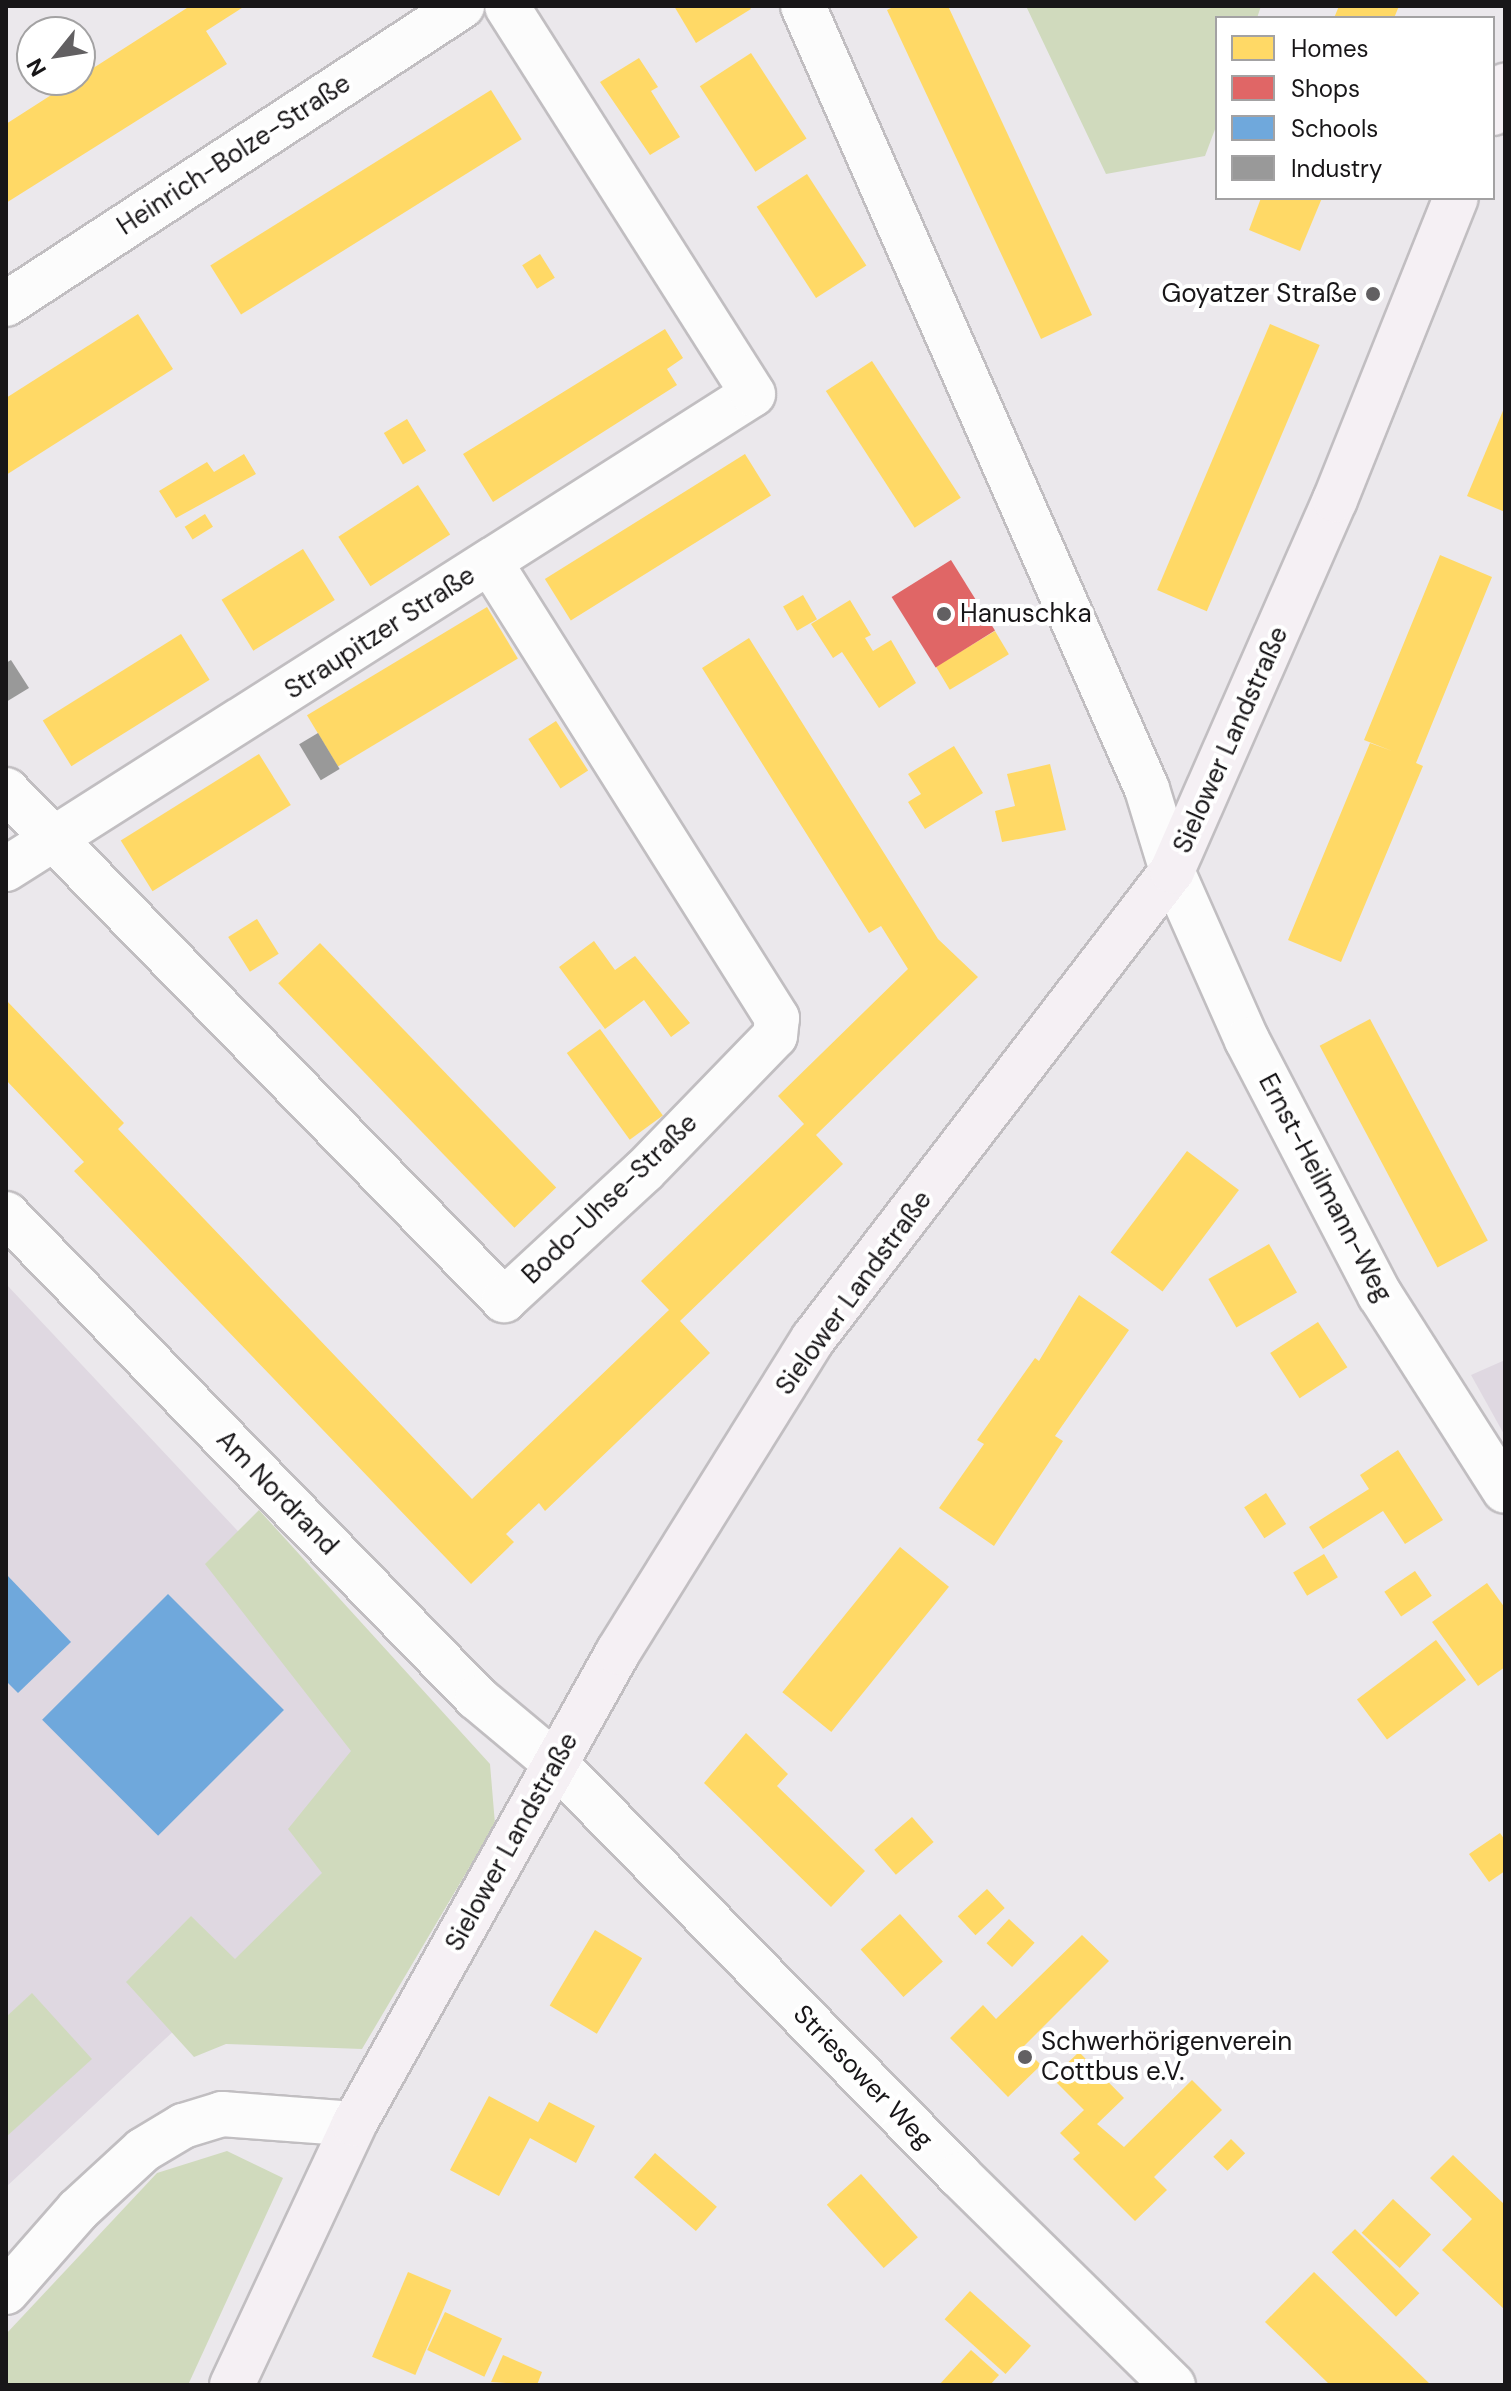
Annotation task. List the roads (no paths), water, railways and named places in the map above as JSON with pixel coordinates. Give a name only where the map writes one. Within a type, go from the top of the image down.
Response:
[{"type":"main road","points":[[1495,108],[1505,86]]},
{"type":"main road","name":"Sielower Landstraße","points":[[232,2385],[354,2124],[618,1652],[813,1339],[1172,871],[1335,500],[1455,200]]},
{"type":"street","name":"Heinrich-Bolze-Straße","points":[[6,304],[462,6]]},
{"type":"street","name":"Straupitzer Straße","points":[[6,869],[56,841],[753,394],[507,6]]},
{"type":"street","points":[[803,6],[1147,789],[1172,871]]},
{"type":"street","name":"Bodo-Uhse-Straße","points":[[56,841],[504,1300],[655,1160],[775,1036],[777,1018],[490,562]]},
{"type":"street","points":[[6,790],[56,841]]},
{"type":"street","name":"Ernst-Heilmann-Weg","points":[[1172,871],[1247,1040],[1380,1295],[1505,1491]]},
{"type":"street","name":"Am Nordrand","points":[[6,1214],[477,1698],[556,1764]]},
{"type":"street","name":"Striesower Weg","points":[[556,1764],[1173,2385]]},
{"type":"street","points":[[6,2292],[78,2210],[143,2150],[183,2126],[222,2114],[354,2124]]},
{"type":"place","name":"Goyatzer Straße","points":[[1373,294]]},
{"type":"place","name":"Hanuschka","points":[[944,614]]},
{"type":"place","name":"Schwerhörigenverein Cottbus e.V.","points":[[1025,2057]]}]
